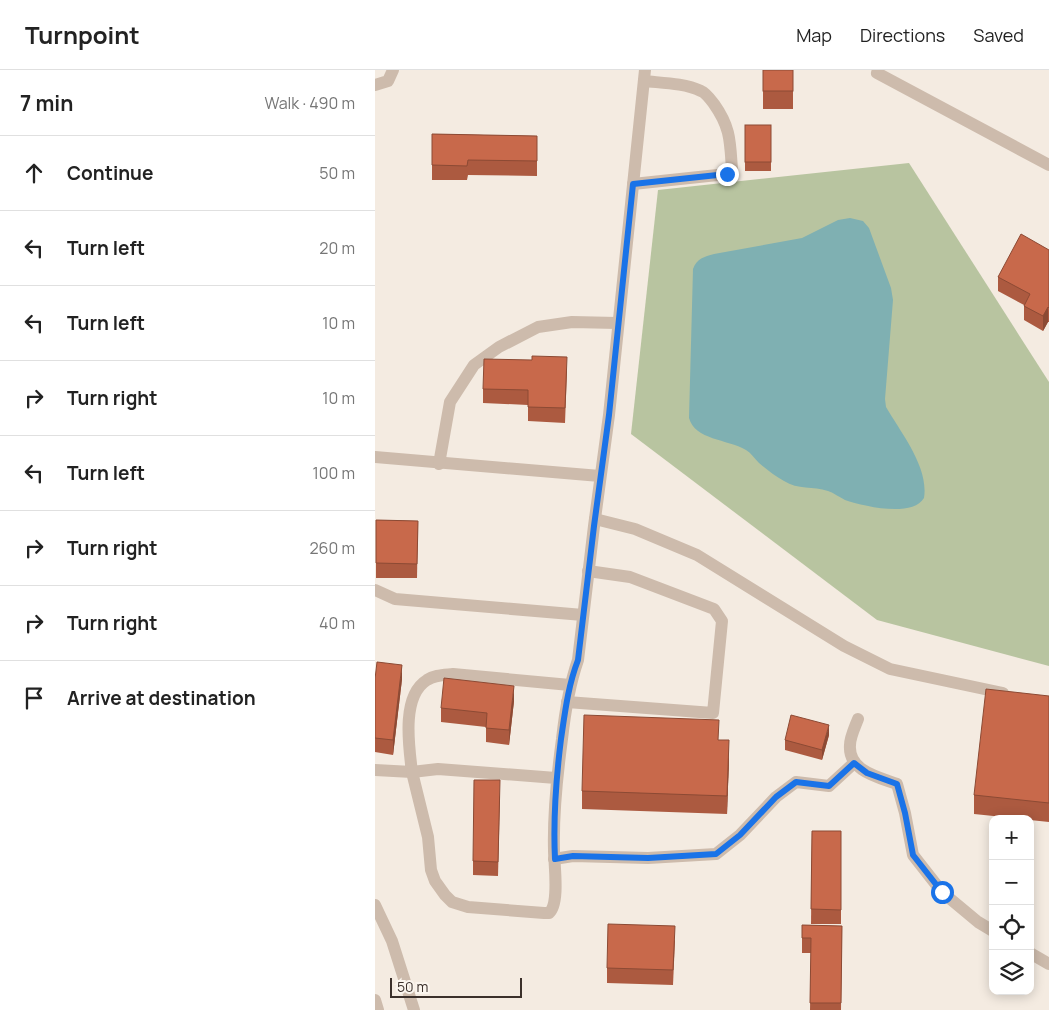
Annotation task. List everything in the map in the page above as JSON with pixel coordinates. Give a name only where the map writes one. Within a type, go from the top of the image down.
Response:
[{"type":"street","points":[[375,85],[388,81],[393,70]]},
{"type":"street","points":[[878,70],[877,73],[1049,165]]},
{"type":"street","points":[[570,685],[453,674],[427,680],[418,687],[410,712],[407,737],[428,837],[431,870],[435,881],[452,902],[468,907],[549,913],[553,909],[556,886],[554,830],[556,778],[570,685],[578,660],[609,415],[617,323],[645,76],[702,91],[723,117],[729,132],[732,170],[727,174],[633,184]]},
{"type":"street","points":[[439,464],[450,402],[474,365],[499,347],[539,327],[572,322],[617,323]]},
{"type":"street","points":[[375,458],[601,476]]},
{"type":"street","points":[[595,519],[635,528],[697,555],[844,646],[890,669],[1012,695]]},
{"type":"street","points":[[567,702],[713,713],[722,621],[714,609],[631,577],[588,571]]},
{"type":"street","points":[[375,590],[395,599],[583,615]]},
{"type":"street","points":[[858,719],[849,746],[854,763],[867,773],[897,784],[913,855],[942,892],[978,922],[989,929]]},
{"type":"street","points":[[555,859],[573,856],[648,858],[716,854],[740,835],[776,797],[796,782],[829,786],[854,763]]},
{"type":"street","points":[[375,770],[413,772],[438,769],[556,778]]},
{"type":"street","points":[[375,905],[392,941],[414,1010]]},
{"type":"street","points":[[1034,955],[1049,964]]},
{"type":"street","points":[[375,1000],[378,1010]]},
{"type":"green space","points":[[909,163],[1049,382],[1049,666],[877,620],[631,434],[658,190]]},
{"type":"water","points":[[850,218],[863,221],[869,228],[891,288],[893,300],[885,399],[886,407],[913,451],[922,474],[924,486],[924,498],[918,504],[909,508],[887,509],[863,505],[845,500],[828,491],[789,484],[759,463],[746,450],[698,431],[692,425],[689,418],[693,269],[697,262],[701,258],[714,254],[802,238],[838,220]]},
{"type":"building","points":[[763,70],[793,70],[793,91],[763,91]]},
{"type":"building","points":[[745,125],[771,125],[771,162],[745,162]]},
{"type":"building","points":[[432,134],[537,136],[537,161],[468,160],[467,166],[432,165]]},
{"type":"building","points":[[1021,234],[1049,250],[1049,308],[1043,316],[1024,306],[1030,294],[998,277]]},
{"type":"building","points":[[532,356],[567,357],[565,408],[528,407],[528,390],[483,389],[484,359],[532,360]]},
{"type":"building","points":[[376,520],[418,521],[417,564],[376,563]]},
{"type":"building","points":[[377,662],[402,665],[393,740],[375,738],[375,679]]},
{"type":"building","points":[[444,678],[514,686],[509,730],[486,728],[487,713],[441,708]]},
{"type":"building","points":[[986,689],[1049,696],[1049,803],[974,795]]},
{"type":"building","points":[[584,715],[719,720],[718,740],[729,740],[727,796],[582,791]]},
{"type":"building","points":[[791,715],[829,725],[822,750],[785,740]]},
{"type":"building","points":[[474,780],[500,780],[498,862],[473,861]]},
{"type":"building","points":[[812,831],[841,831],[841,910],[811,909]]},
{"type":"building","points":[[608,924],[675,926],[673,970],[607,968]]},
{"type":"building","points":[[802,925],[842,926],[841,1003],[810,1003],[811,938],[802,938]]},
{"type":"route","points":[[727,174],[633,184],[617,323],[609,415],[578,660],[572,676],[567,702],[556,778],[555,859],[573,856],[648,858],[716,854],[740,835],[776,797],[796,782],[829,786],[854,763],[867,773],[897,784],[913,855],[942,892]]}]
